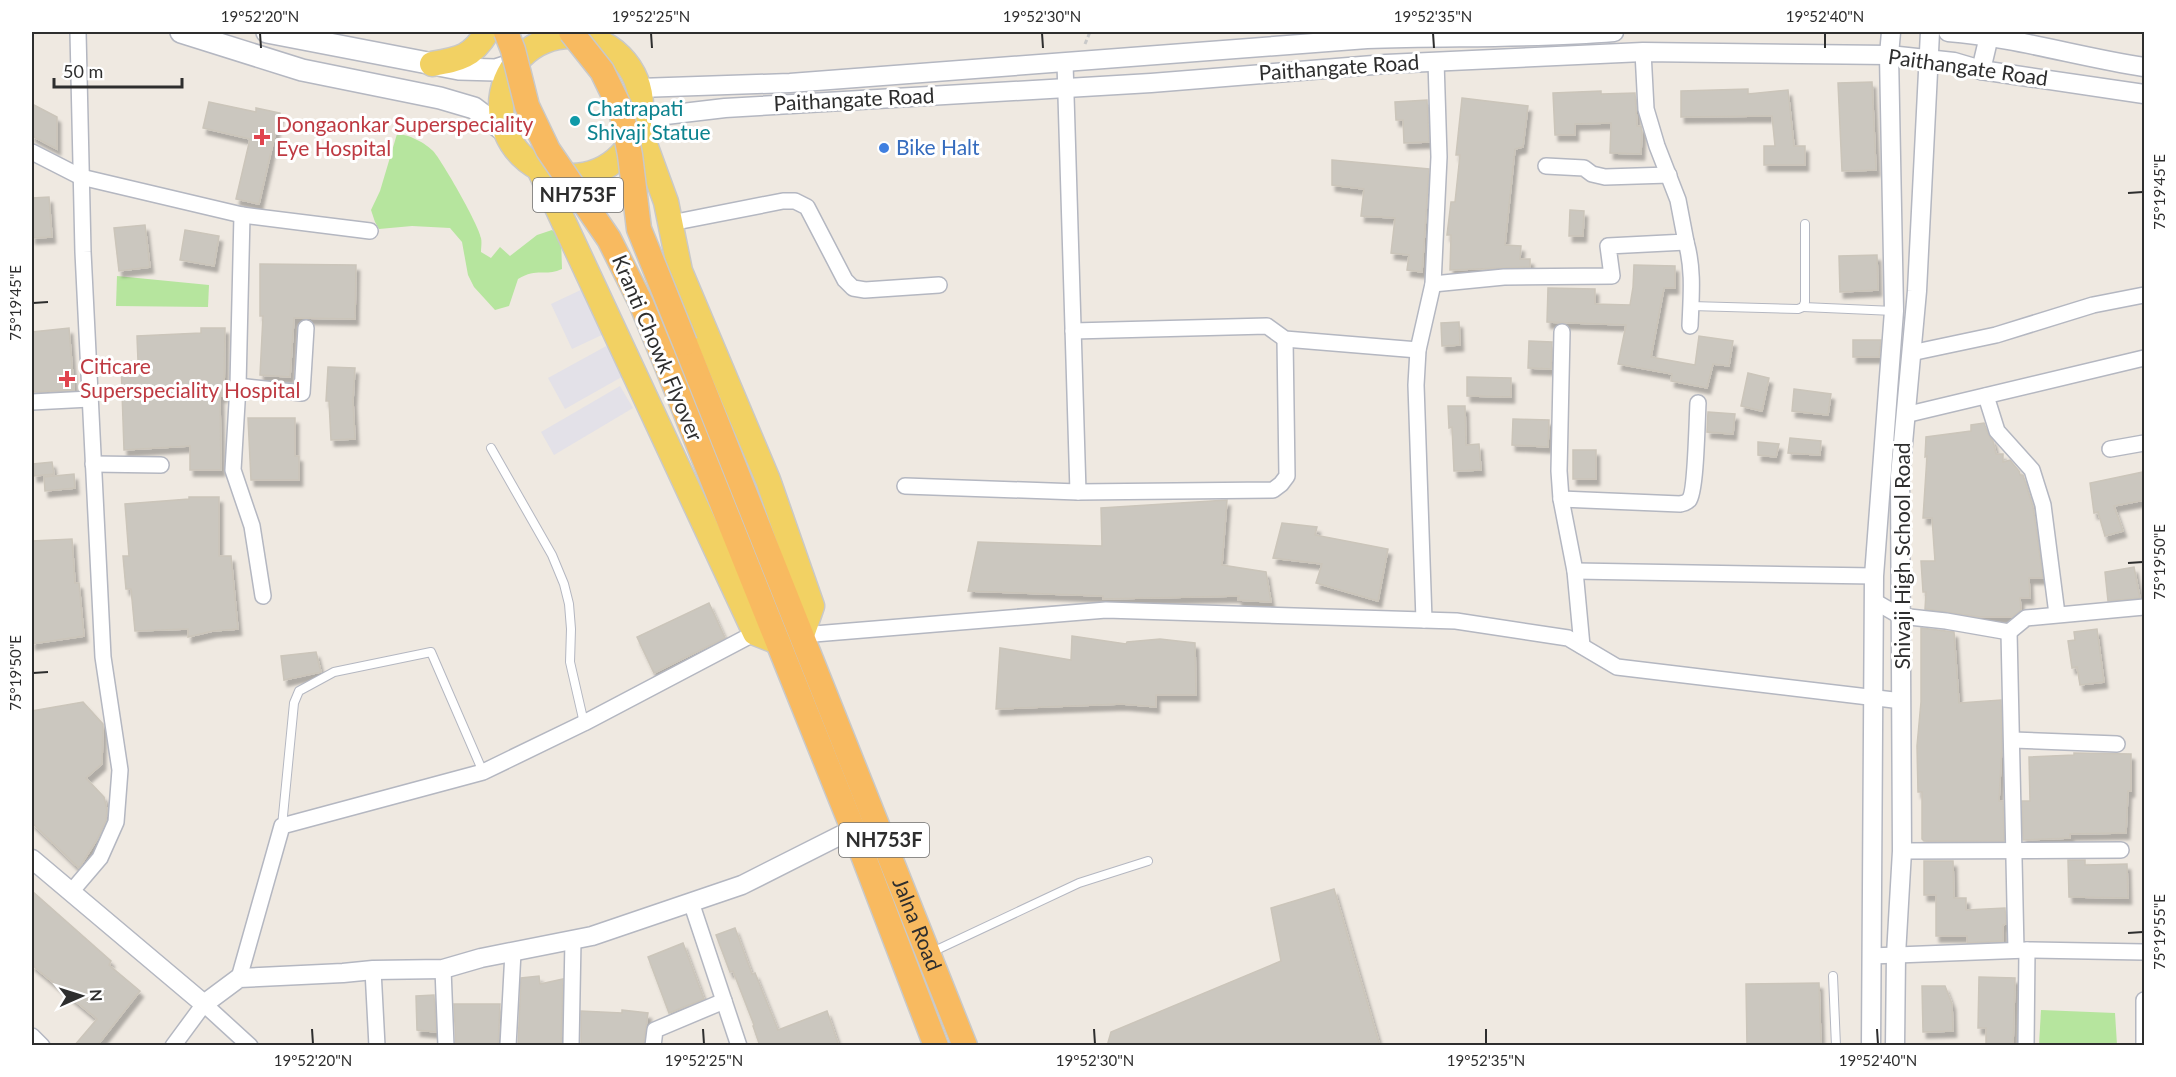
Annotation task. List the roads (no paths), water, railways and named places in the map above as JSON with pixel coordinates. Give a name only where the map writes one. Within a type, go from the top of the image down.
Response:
[{"type":"highway","name":"Kranti Chowk Flyover","points":[[506,32],[513,50],[527,106],[548,150],[609,239],[641,303],[778,642]]},
{"type":"highway","name":"Kranti Chowk Flyover","points":[[571,32],[602,71],[621,110],[630,155],[639,229],[802,635]]},
{"type":"highway","name":"Jalna Road","points":[[802,635],[965,1046]]},
{"type":"highway","name":"Jalna Road","points":[[778,642],[936,1046]]},
{"type":"main road","points":[[181,32],[302,70],[440,98],[474,108],[503,130],[517,154],[540,171],[565,177],[591,174],[614,162],[631,143],[639,122]]},
{"type":"main road","points":[[267,32],[459,69],[496,70],[513,64],[530,46],[555,36],[582,35],[601,38],[627,63],[639,88],[639,122],[666,202],[680,271],[768,480],[812,606],[802,635]]},
{"type":"main road","points":[[432,64],[468,55],[487,32]]},
{"type":"main road","points":[[498,32],[513,64],[502,102],[503,130]]},
{"type":"main road","points":[[540,171],[755,633],[778,642]]},
{"type":"street","points":[[71,892],[100,858],[116,822],[120,770],[103,657],[81,177],[78,32]]},
{"type":"street","name":"Paithangate Road","points":[[639,88],[790,83],[1065,63],[1282,39],[1367,35],[1614,32]]},
{"type":"street","name":"Shivaji High School Road","points":[[1870,1046],[1874,576],[1894,311],[1889,55],[1891,32]]},
{"type":"street","name":"Shivaji High School Road","points":[[1895,1046],[1896,955],[1902,851],[1900,476],[1917,291],[1930,32]]},
{"type":"street","points":[[1954,62],[1958,32]]},
{"type":"street","name":"Paithangate Road","points":[[1958,32],[1990,34],[2099,60],[2145,67]]},
{"type":"street","points":[[1556,56],[1557,34]]},
{"type":"street","points":[[1982,70],[1990,34]]},
{"type":"street","points":[[1643,52],[1646,110],[1678,200],[1691,259],[1690,326]]},
{"type":"street","name":"Paithangate Road","points":[[639,122],[725,108],[1066,88],[1436,61],[1643,52],[1889,55],[1954,62],[1982,70],[2145,94]]},
{"type":"street","points":[[1424,620],[1416,385],[1419,350],[1433,284],[1439,157],[1436,61]]},
{"type":"street","points":[[1065,63],[1078,492]]},
{"type":"street","points":[[32,152],[81,177],[242,215],[370,231]]},
{"type":"street","points":[[1546,166],[1584,168],[1595,175],[1605,177],[1669,175]]},
{"type":"street","points":[[670,223],[783,201],[795,201],[807,207],[845,280],[853,288],[865,290],[939,285]]},
{"type":"street","points":[[242,215],[238,386],[233,470],[252,526],[263,596]]},
{"type":"street","points":[[1433,284],[1504,277],[1612,276],[1608,246],[1686,242]]},
{"type":"street","points":[[1911,353],[1996,335],[2093,305],[2145,295]]},
{"type":"street","points":[[1073,331],[1267,326],[1285,339],[1419,350]]},
{"type":"street","points":[[238,386],[302,393],[306,328]]},
{"type":"street","points":[[1562,332],[1559,471],[1561,499],[1575,571],[1582,646]]},
{"type":"street","points":[[905,486],[1078,492],[1273,490],[1287,476],[1285,339]]},
{"type":"street","points":[[1905,415],[2145,358]]},
{"type":"street","points":[[1986,396],[1997,431],[2032,470],[2043,505],[2057,614]]},
{"type":"street","points":[[32,402],[90,399]]},
{"type":"street","points":[[1561,499],[1680,504],[1686,502],[1690,498],[1694,477],[1698,403]]},
{"type":"street","points":[[2110,449],[2145,443]]},
{"type":"street","points":[[93,464],[161,465]]},
{"type":"street","points":[[1575,571],[1874,576]]},
{"type":"street","points":[[1874,601],[1900,616],[2009,632],[2026,618],[2145,607]]},
{"type":"street","points":[[802,635],[1106,610],[1456,621],[1568,638],[1617,667],[1902,701]]},
{"type":"street","points":[[2009,632],[2015,851],[2026,1046]]},
{"type":"street","points":[[239,978],[282,826],[483,772],[584,723],[755,633]]},
{"type":"street","points":[[2013,740],[2117,744]]},
{"type":"street","points":[[174,1046],[204,1004],[239,978],[373,970],[443,969],[592,936],[742,885],[853,829]]},
{"type":"street","points":[[1902,851],[2121,850]]},
{"type":"street","points":[[32,859],[204,1004],[250,1046]]},
{"type":"street","points":[[691,902],[739,1046]]},
{"type":"street","points":[[571,1046],[573,940]]},
{"type":"street","points":[[1871,956],[2021,950],[2145,952]]},
{"type":"street","points":[[508,1046],[513,952]]},
{"type":"street","points":[[443,969],[446,1046]]},
{"type":"street","points":[[373,970],[377,1046]]},
{"type":"street","points":[[2144,1046],[2145,1000]]},
{"type":"street","points":[[653,1046],[655,1030],[724,1001]]},
{"type":"lane","points":[[1803,308],[1805,302],[1805,224]]},
{"type":"lane","points":[[1691,306],[1894,311]]},
{"type":"lane","points":[[491,448],[552,555],[564,584],[569,604],[571,629],[570,662],[584,723]]},
{"type":"lane","points":[[282,826],[294,703],[299,691],[334,672],[431,652],[483,772]]},
{"type":"lane","points":[[929,953],[1079,883],[1148,861]]},
{"type":"lane","points":[[1833,976],[1836,1046]]},
{"type":"place","name":"Chatrapati Shivaji Statue","points":[[575,121]]},
{"type":"place","name":"Dongaonkar Superspeciality Eye Hospital","points":[[262,137]]},
{"type":"place","name":"Bike Halt","points":[[884,148]]},
{"type":"place","name":"Citicare Superspeciality Hospital","points":[[67,379]]}]
